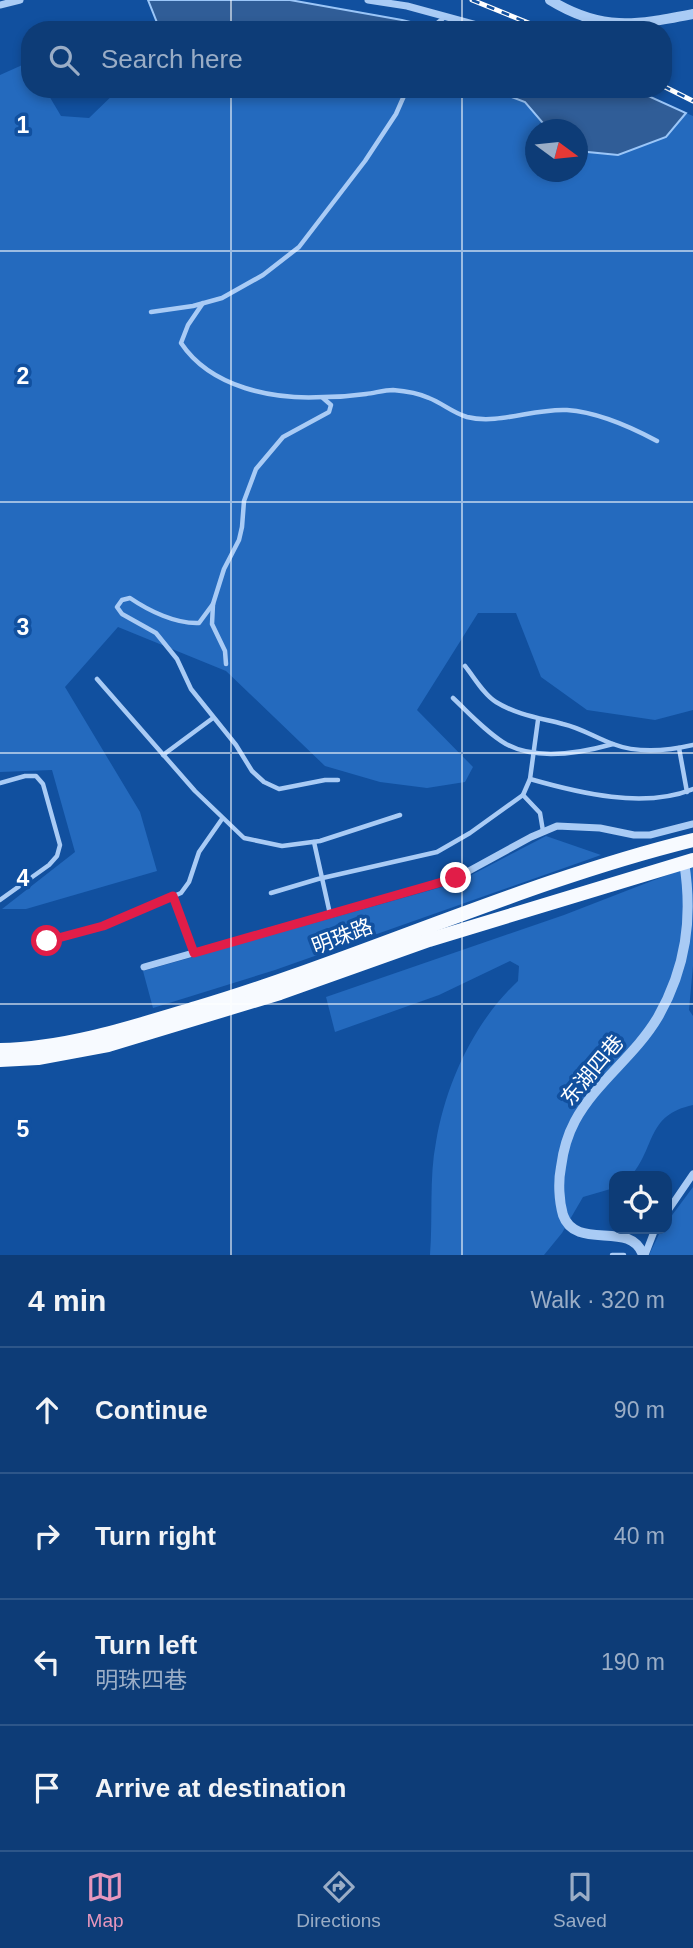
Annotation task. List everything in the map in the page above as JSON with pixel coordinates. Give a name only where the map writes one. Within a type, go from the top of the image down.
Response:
[{"type":"main road","name":"明珠路","points":[[0,1050],[85,1039],[266,987],[392,939],[567,879],[693,840]]},
{"type":"main road","name":"明珠路","points":[[0,1060],[38,1058],[108,1045],[280,993],[429,940],[688,861]]},
{"type":"street","points":[[0,5],[20,0]]},
{"type":"street","points":[[368,0],[407,6],[464,21]]},
{"type":"street","points":[[553,0],[580,21]]},
{"type":"street","points":[[650,21],[693,14]]},
{"type":"street","points":[[144,967],[456,878],[557,826],[572,825],[650,835],[693,824]]},
{"type":"street","name":"东湖四巷","points":[[644,1255],[633,1241],[618,1236],[582,1233],[569,1224],[564,1217],[561,1201],[560,1172],[566,1140],[575,1120],[645,1037],[673,987],[683,959],[688,922],[688,861]]},
{"type":"street","points":[[672,1205],[693,1174]]},
{"type":"street","points":[[644,1255],[653,1234]]},
{"type":"lane","points":[[440,21],[446,16]]},
{"type":"lane","points":[[151,312],[222,298],[262,275],[299,247],[365,161],[396,114],[403,98]]},
{"type":"lane","points":[[203,303],[188,325],[181,343],[188,354],[218,376],[253,391],[272,396],[322,397],[388,390],[407,392],[430,398],[449,410],[468,417],[495,418],[568,410],[612,421],[657,440]]},
{"type":"lane","points":[[322,397],[331,405],[329,412],[283,438],[256,469],[244,501],[239,540],[224,569],[212,604],[199,623],[185,624],[142,606],[130,598],[122,600],[117,607],[122,614],[156,633],[177,659],[191,689],[236,745],[252,771],[264,782],[279,789],[338,780]]},
{"type":"lane","points":[[212,604],[212,624],[225,651],[226,664]]},
{"type":"lane","points":[[465,666],[494,701],[538,720],[563,724],[613,744],[642,751],[693,745]]},
{"type":"lane","points":[[97,679],[222,819],[244,838],[282,846],[314,842],[400,815]]},
{"type":"lane","points":[[453,698],[509,746],[556,754],[613,744]]},
{"type":"lane","points":[[163,755],[213,718]]},
{"type":"lane","points":[[271,893],[322,878],[437,852],[492,819],[523,795],[530,779],[538,720]]},
{"type":"lane","points":[[679,748],[687,792]]},
{"type":"lane","points":[[0,783],[36,776],[43,784],[60,845],[57,856],[49,865],[0,900]]},
{"type":"lane","points":[[530,779],[606,797],[642,797],[693,789]]},
{"type":"lane","points":[[523,795],[540,813],[543,832]]},
{"type":"lane","points":[[47,941],[103,926],[181,893],[189,883],[199,852],[222,819]]},
{"type":"lane","points":[[314,842],[330,914]]},
{"type":"lane","points":[[173,896],[194,953]]},
{"type":"lane","points":[[612,1255],[624,1255]]},
{"type":"shaded area","points":[[148,0],[290,0],[406,21],[156,21]]},
{"type":"shaded area","points":[[21,66],[21,98],[50,98],[61,116],[89,118],[110,98],[514,98],[525,102],[539,119],[525,119],[525,182],[588,182],[588,152],[618,155],[666,137],[686,113],[693,116],[693,710],[655,720],[587,710],[541,677],[516,613],[478,613],[417,710],[473,767],[465,782],[427,788],[380,782],[325,766],[226,671],[118,627],[65,687],[140,812],[157,871],[26,909],[2,909],[75,852],[52,770],[0,772],[0,75]]},
{"type":"shaded area","points":[[514,98],[653,98],[686,113],[666,137],[618,155],[588,152],[588,119],[539,119],[525,102]]},
{"type":"shaded area","points":[[546,836],[601,855],[275,970],[153,1008],[143,971],[456,883]]},
{"type":"shaded area","points":[[693,865],[693,966],[689,1010],[693,1016],[693,1105],[667,1116],[659,1124],[635,1171],[609,1171],[609,1189],[583,1197],[562,1233],[544,1255],[430,1255],[434,1155],[447,1098],[475,1034],[502,997],[518,981],[519,966],[510,961],[439,995],[335,1032],[326,997],[564,915]]},
{"type":"shaded area","points":[[693,1187],[693,1255],[649,1255],[659,1234],[672,1234],[672,1215]]},
{"type":"railway","points":[[472,0],[524,21]]},
{"type":"railway","points":[[672,90],[693,101]]},
{"type":"route","points":[[47,941],[103,926],[173,896],[194,953],[456,878]]}]
